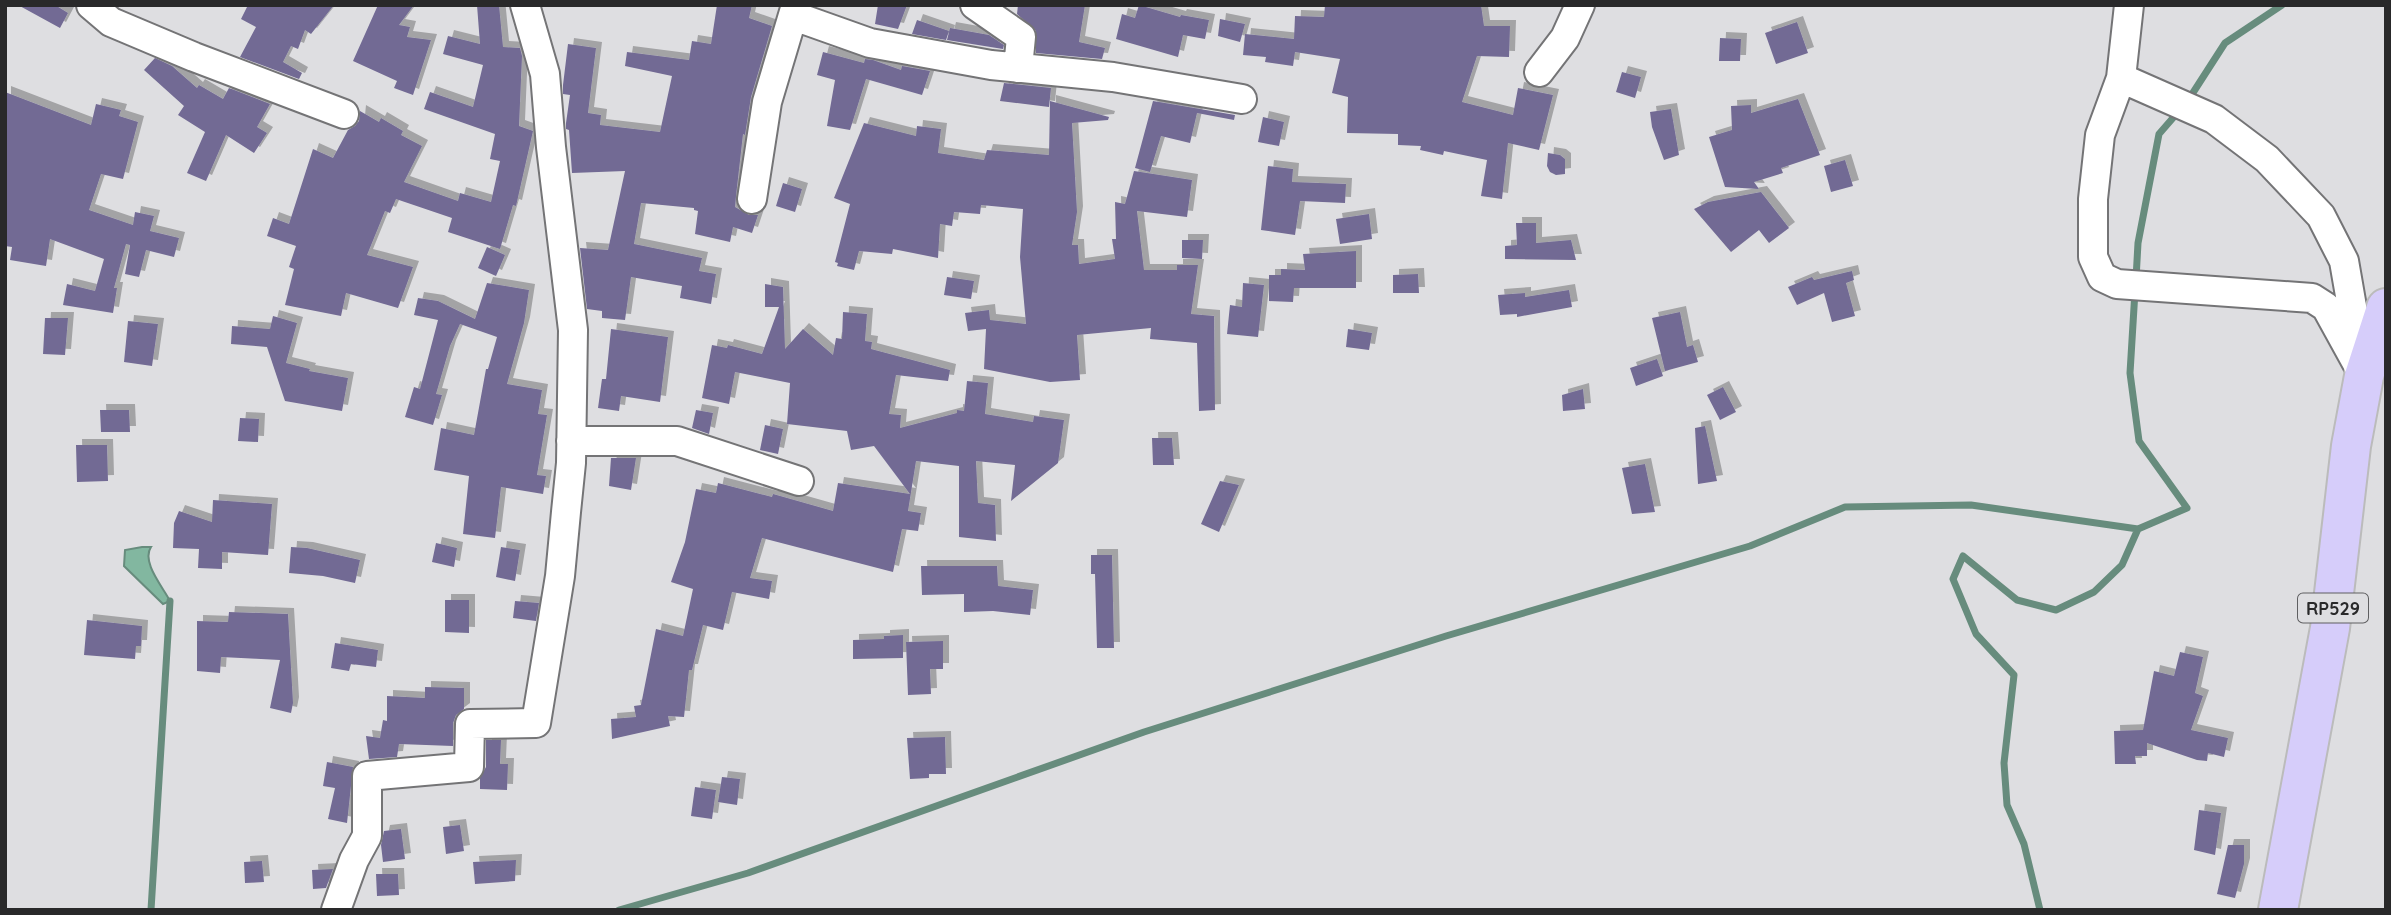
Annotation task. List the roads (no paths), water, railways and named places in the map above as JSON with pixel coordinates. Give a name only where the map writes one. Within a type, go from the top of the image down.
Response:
[{"type":"main road","name":"RP529","points":[[2277,910],[2330,628],[2351,446],[2364,376],[2386,308]]},
{"type":"street","points":[[92,5],[111,22],[344,114]]},
{"type":"street","points":[[336,910],[354,860],[368,836],[368,776],[469,767],[470,724],[536,723],[560,576],[571,441],[573,330],[545,74],[525,5]]},
{"type":"street","points":[[975,5],[1021,37],[1018,68]]},
{"type":"street","points":[[1539,72],[1565,38],[1580,5]]},
{"type":"street","points":[[2129,5],[2122,78],[2100,135],[2093,199],[2093,257],[2102,277],[2117,284],[2312,298],[2326,307],[2364,376]]},
{"type":"street","points":[[752,199],[766,102],[795,11],[870,43],[1018,68],[1113,77],[1242,99]]},
{"type":"street","points":[[2122,78],[2214,119],[2267,159],[2321,216],[2344,261],[2364,376]]},
{"type":"street","points":[[2312,298],[2328,286],[2344,261]]},
{"type":"street","points":[[571,441],[677,441],[799,481]]},
{"type":"waterway","points":[[2187,102],[2225,43],[2282,5]]},
{"type":"waterway","points":[[2136,279],[2138,243],[2159,134],[2179,111]]},
{"type":"waterway","points":[[2040,910],[2024,844],[2007,805],[2004,763],[2014,675],[1976,634],[1953,579],[1963,556],[2017,600],[2056,610],[2094,592],[2122,565],[2138,529],[2187,508],[2139,441],[2130,373],[2135,291]]},
{"type":"waterway","points":[[619,910],[748,873],[1144,732],[1446,636],[1750,546],[1845,507],[1971,505],[2138,529]]},
{"type":"waterway","points":[[151,910],[170,601]]}]
